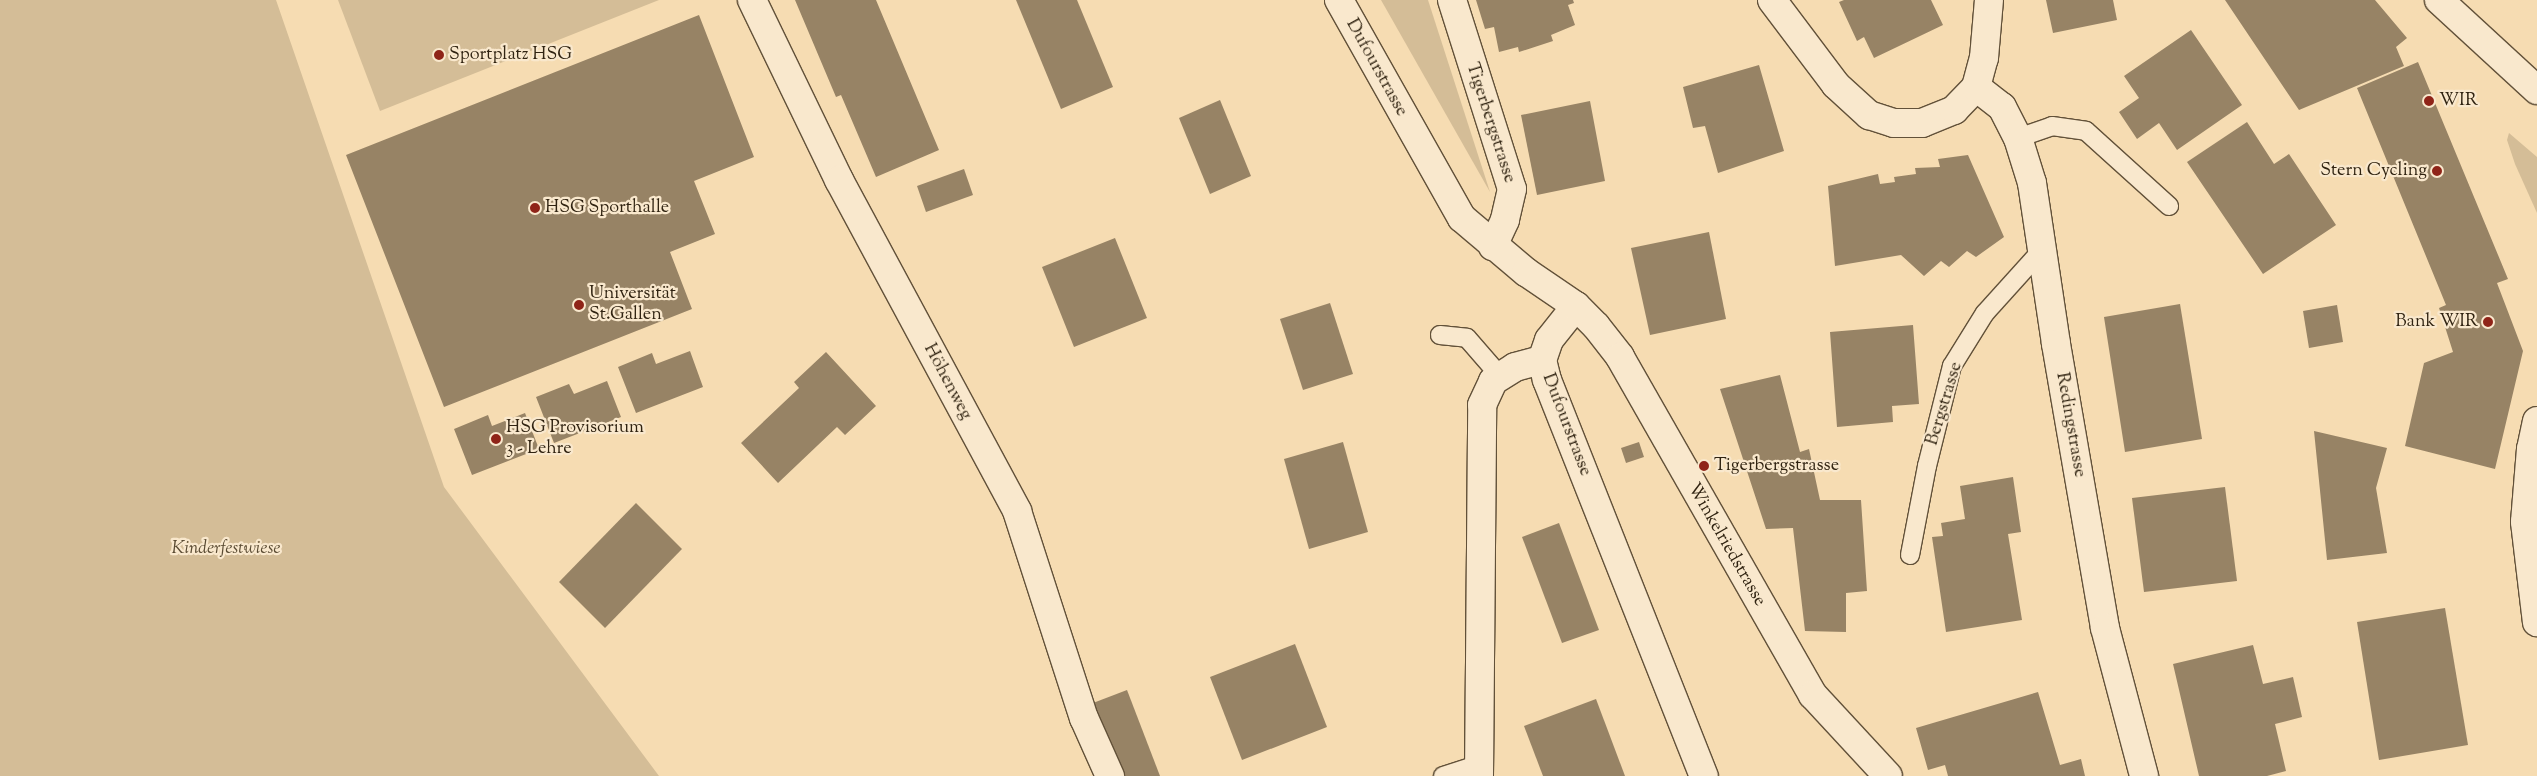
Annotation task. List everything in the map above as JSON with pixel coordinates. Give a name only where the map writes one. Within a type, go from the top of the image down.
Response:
[{"type":"street","name":"Höhenweg","points":[[752,0],[839,180],[1016,511],[1084,718],[1110,776]]},
{"type":"street","name":"Dufourstrasse","points":[[1339,0],[1442,188],[1462,218],[1493,246],[1576,306],[1549,340],[1542,360],[1551,392],[1704,776]]},
{"type":"street","name":"Tigerbergstrasse","points":[[1452,0],[1512,189],[1504,220],[1493,246]]},
{"type":"street","points":[[1772,0],[1836,85],[1869,115],[1894,123],[1922,123],[1954,110],[1976,87],[1984,58],[1989,0]]},
{"type":"street","points":[[2439,0],[2537,90]]},
{"type":"street","name":"Redingstrasse","points":[[1976,87],[2002,107],[2018,138],[2032,183],[2105,628],[2144,776]]},
{"type":"street","name":"Winkelriedstrasse","points":[[1576,306],[1620,357],[1813,695],[1888,776]]},
{"type":"street","points":[[1479,770],[1482,405],[1493,382],[1500,376],[1515,367],[1542,360]]},
{"type":"street","points":[[2537,421],[2531,449],[2531,521],[2537,622]]},
{"type":"lane","points":[[2018,138],[2052,126],[2086,131],[2169,206]]},
{"type":"lane","name":"Bergstrasse","points":[[1910,555],[1927,466],[1952,366],[1985,313],[2042,250]]},
{"type":"lane","points":[[1440,335],[1467,338],[1500,376]]},
{"type":"lane","points":[[1443,776],[1479,770]]},
{"type":"green space","name":"Kinderfestwiese","points":[[0,0],[276,0],[444,487],[659,776],[0,776]]},
{"type":"green space","name":"Sportplatz HSG","points":[[338,0],[659,0],[380,111]]},
{"type":"green space","points":[[1381,0],[1428,0],[1490,192]]},
{"type":"green space","points":[[2509,133],[2537,157],[2537,213],[2515,164],[2507,140]]},
{"type":"building","points":[[795,0],[876,0],[939,150],[876,177],[841,95],[836,97]]},
{"type":"building","points":[[1016,0],[1077,0],[1113,87],[1061,109]]},
{"type":"building","points":[[1476,0],[1573,0],[1574,3],[1568,5],[1575,25],[1551,35],[1553,41],[1519,52],[1518,47],[1499,52],[1494,27],[1485,29]]},
{"type":"building","points":[[1844,0],[1931,0],[1943,25],[1874,58],[1864,37],[1857,41],[1839,2]]},
{"type":"building","points":[[2046,0],[2113,0],[2117,20],[2053,33]]},
{"type":"building","points":[[2225,0],[2375,0],[2407,38],[2396,47],[2404,66],[2299,110]]},
{"type":"building","name":"HSG Sporthalle","points":[[699,15],[754,157],[694,181],[715,234],[670,252],[692,309],[444,407],[346,155]]},
{"type":"building","points":[[2191,30],[2242,105],[2177,150],[2159,123],[2137,139],[2119,112],[2139,98],[2124,76]]},
{"type":"building","points":[[2418,62],[2508,279],[2497,283],[2523,351],[2495,469],[2405,446],[2424,363],[2453,352],[2439,308],[2446,305],[2357,88]]},
{"type":"building","points":[[1759,65],[1784,151],[1718,173],[1705,126],[1693,128],[1683,87]]},
{"type":"building","points":[[1220,100],[1251,176],[1210,194],[1179,118]]},
{"type":"building","points":[[1590,101],[1605,181],[1537,195],[1521,115]]},
{"type":"building","points":[[2247,122],[2274,164],[2289,154],[2336,225],[2263,274],[2187,162]]},
{"type":"building","points":[[1968,155],[2004,237],[1976,257],[1967,251],[1949,267],[1941,261],[1924,276],[1901,255],[1835,266],[1828,186],[1878,174],[1880,184],[1895,182],[1894,177],[1916,174],[1915,168],[1940,167],[1938,159]]},
{"type":"building","points":[[964,169],[973,195],[926,212],[917,186]]},
{"type":"building","points":[[1709,232],[1726,319],[1650,335],[1631,248]]},
{"type":"building","points":[[1115,238],[1147,318],[1074,347],[1042,267]]},
{"type":"building","points":[[1330,303],[1353,374],[1303,390],[1280,319]]},
{"type":"building","points":[[2180,304],[2202,439],[2125,452],[2104,317]]},
{"type":"building","points":[[2337,305],[2343,342],[2309,348],[2303,311]]},
{"type":"building","points":[[1913,325],[1919,404],[1892,406],[1893,422],[1837,427],[1830,332]]},
{"type":"building","name":"HSG Provisorium 3 - Lehre","points":[[690,351],[703,387],[636,413],[618,367],[652,353],[656,364]]},
{"type":"building","points":[[826,352],[876,406],[845,435],[837,427],[778,483],[741,443],[799,388],[794,382]]},
{"type":"building","points":[[1780,375],[1800,452],[1809,449],[1820,500],[1861,500],[1867,591],[1846,593],[1846,632],[1805,631],[1793,528],[1766,529],[1720,389]]},
{"type":"building","name":"HSG Provisorium 3 - Lehre","points":[[607,381],[621,417],[554,443],[536,397],[569,384],[574,394]]},
{"type":"building","name":"HSG Provisorium 3 - Lehre","points":[[525,413],[539,449],[472,475],[454,429],[488,415],[492,426]]},
{"type":"building","points":[[2314,431],[2387,448],[2376,488],[2387,553],[2327,560]]},
{"type":"building","points":[[1343,442],[1368,532],[1309,549],[1284,459]]},
{"type":"building","points":[[1639,442],[1644,457],[1626,463],[1621,448]]},
{"type":"building","points":[[2013,477],[2021,532],[2008,534],[2022,620],[1946,632],[1932,537],[1943,536],[1941,523],[1965,519],[1960,486]]},
{"type":"building","points":[[2225,487],[2237,581],[2144,592],[2132,498]]},
{"type":"building","points":[[636,503],[682,549],[605,628],[559,582]]},
{"type":"building","points":[[1559,523],[1599,630],[1562,643],[1522,537]]},
{"type":"building","points":[[2445,608],[2468,745],[2379,760],[2357,622]]},
{"type":"building","points":[[1295,644],[1327,727],[1242,760],[1210,677]]},
{"type":"building","points":[[2253,645],[2263,684],[2293,677],[2302,717],[2275,724],[2286,771],[2267,776],[2199,776],[2173,664]]},
{"type":"building","points":[[1127,690],[1160,776],[1121,776],[1093,703]]},
{"type":"building","points":[[2038,692],[2060,765],[2081,759],[2085,776],[1948,776],[1945,765],[1928,770],[1916,728]]},
{"type":"building","points":[[1596,699],[1625,776],[1543,776],[1524,726]]},
{"type":"place","name":"Sportplatz HSG","points":[[439,55]]},
{"type":"place","name":"WIR","points":[[2429,101]]},
{"type":"place","name":"Stern Cycling","points":[[2437,171]]},
{"type":"place","name":"HSG Sporthalle","points":[[535,208]]},
{"type":"place","name":"Universität St.Gallen","points":[[579,305]]},
{"type":"place","name":"Bank WIR","points":[[2488,322]]},
{"type":"place","name":"HSG Provisorium 3 - Lehre","points":[[496,439]]},
{"type":"place","name":"Tigerbergstrasse","points":[[1704,466]]}]
